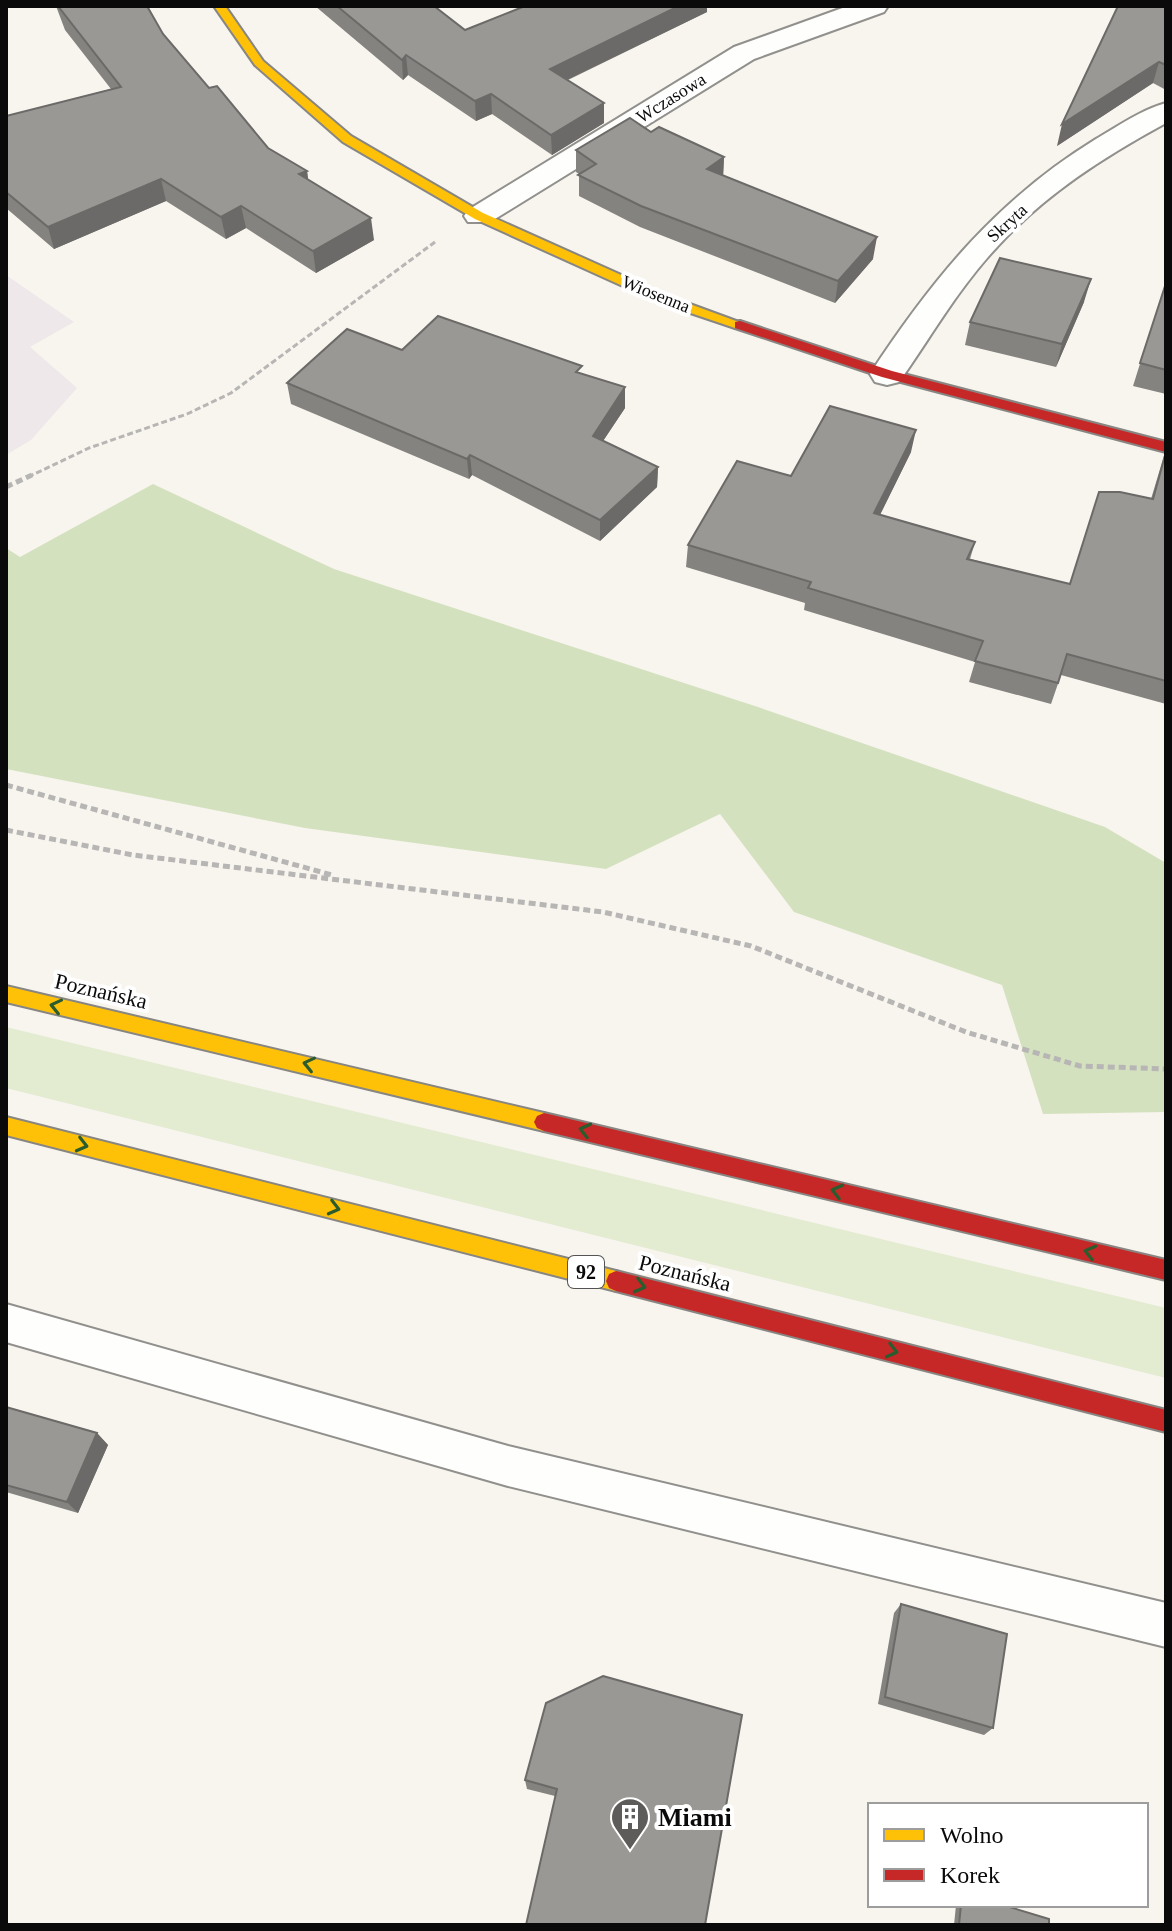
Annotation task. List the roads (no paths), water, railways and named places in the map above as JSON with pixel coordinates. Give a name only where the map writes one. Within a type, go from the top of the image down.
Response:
[{"type":"main road","name":"Wiosenna","points":[[219,6],[259,63],[347,139],[479,216],[663,299],[887,374],[1166,447]]},
{"type":"main road","name":"Poznańska","points":[[6,994],[1166,1270]]},
{"type":"main road","name":"Poznańska","points":[[6,1126],[1166,1421]]},
{"type":"street","name":"Wczasowa","points":[[479,216],[744,53],[809,27],[875,6]]},
{"type":"street","name":"Skryta","points":[[887,374],[986,240],[1055,182],[1127,132],[1166,112]]},
{"type":"lane","points":[[6,1323],[508,1466],[1166,1625]]},
{"type":"place","name":"Miami","points":[[630,1851]]}]
